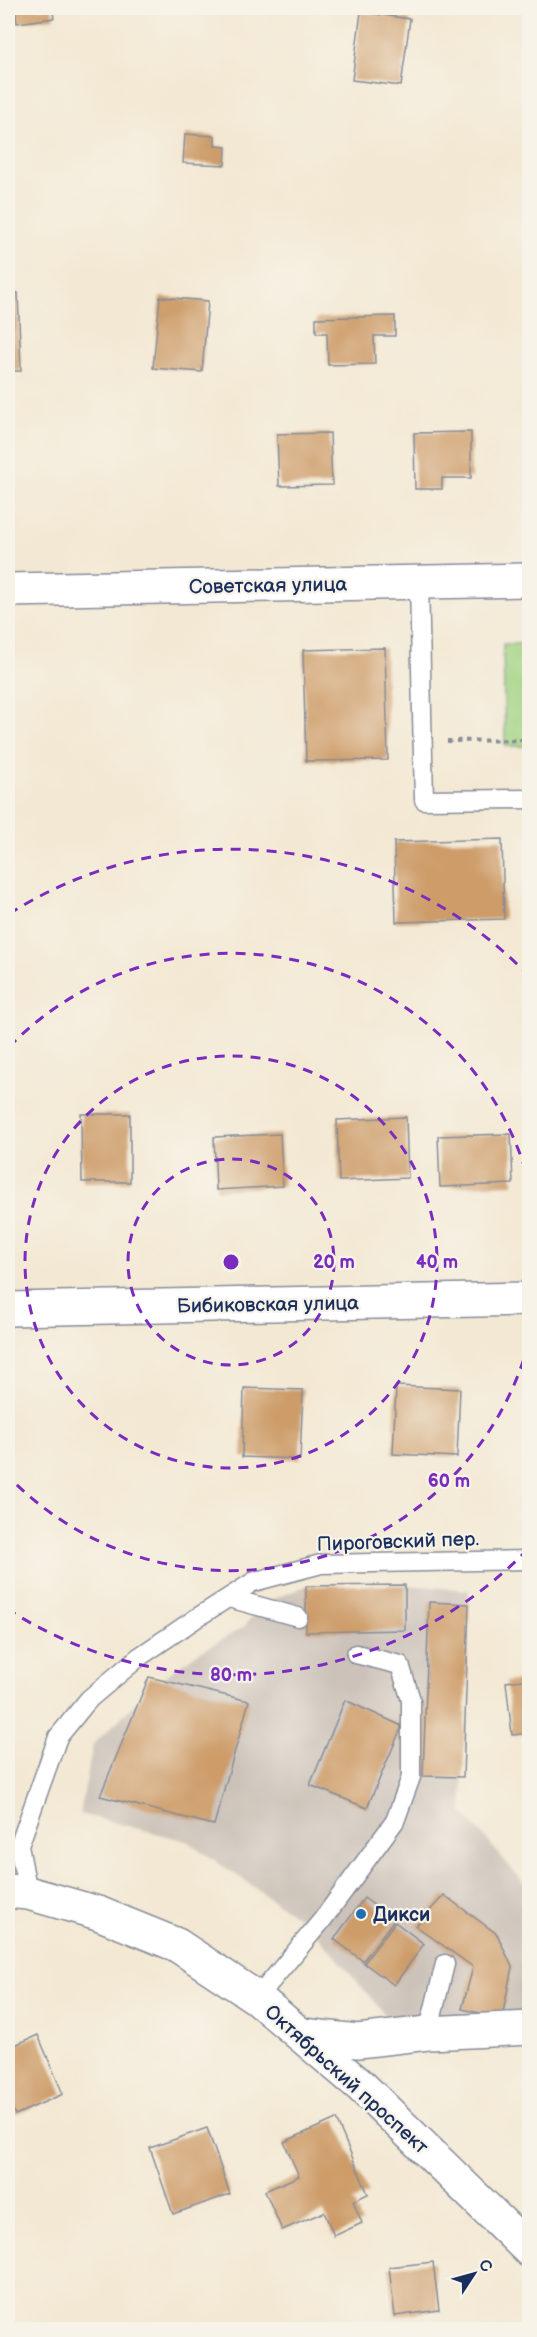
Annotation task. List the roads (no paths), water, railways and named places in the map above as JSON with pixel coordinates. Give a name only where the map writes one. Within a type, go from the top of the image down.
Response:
[{"type":"street","name":"Советская улица","points":[[8,590],[530,580]]},
{"type":"street","name":"Бибиковская улица","points":[[8,1309],[530,1299]]},
{"type":"street","name":"Октябрьский проспект","points":[[18,1892],[98,1913],[177,1945],[257,1998],[362,2087],[530,2252]]},
{"type":"street","points":[[302,2035],[358,2041],[428,2033],[530,2028]]},
{"type":"lane","points":[[419,582],[424,800],[530,799]]},
{"type":"lane","name":"Пироговский пер.","points":[[18,1892],[13,1845],[58,1737],[89,1699],[139,1657],[253,1582],[321,1564],[530,1560]]},
{"type":"lane","points":[[229,1598],[298,1617]]},
{"type":"lane","points":[[257,1998],[323,1919],[395,1821],[411,1777],[411,1700],[400,1665],[356,1654]]},
{"type":"lane","points":[[428,2033],[445,1964]]},
{"type":"place","name":"Дикси","points":[[361,1914]]}]
